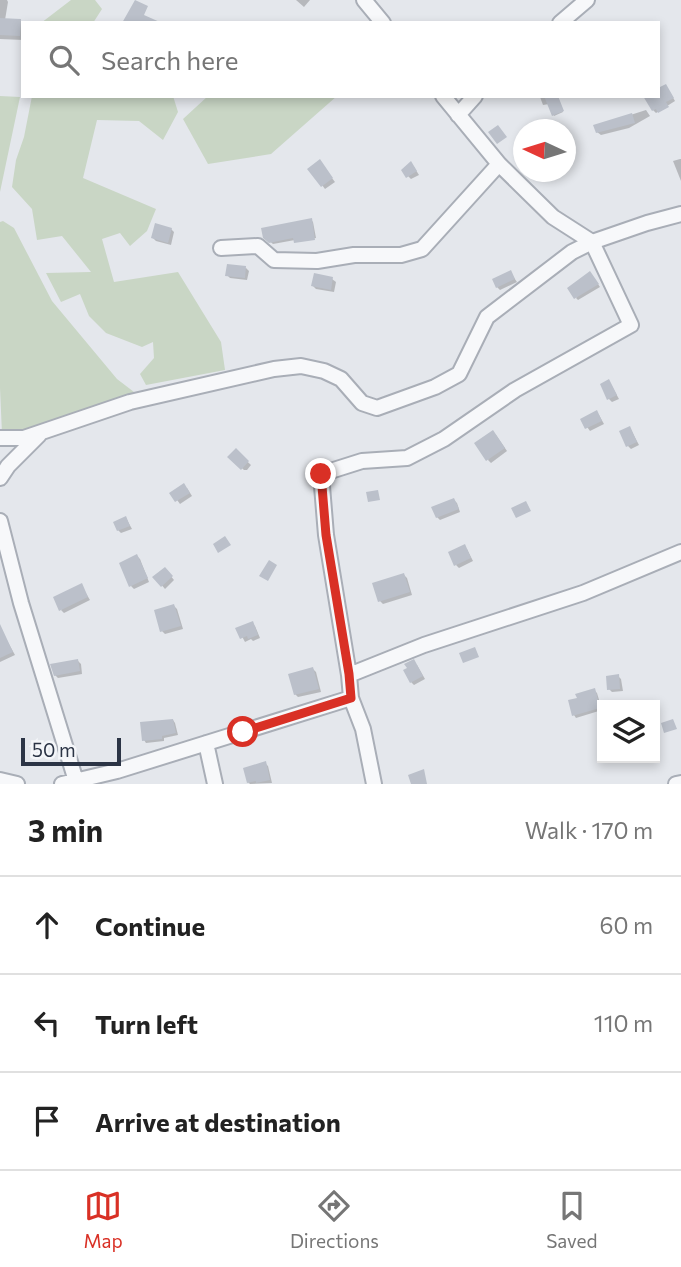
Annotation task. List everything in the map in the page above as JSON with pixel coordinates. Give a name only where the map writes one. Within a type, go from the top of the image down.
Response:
[{"type":"street","points":[[364,0],[381,21]]},
{"type":"street","points":[[562,21],[587,0]]},
{"type":"street","points":[[374,784],[363,729],[351,698],[326,535],[321,474],[362,461],[407,458],[444,439],[514,390],[631,326],[593,242],[554,217],[499,164],[445,98]]},
{"type":"street","points":[[458,115],[473,98]]},
{"type":"street","points":[[221,248],[257,246],[274,260],[317,261],[354,256],[401,255],[422,249],[499,164]]},
{"type":"street","points":[[0,438],[24,438],[130,402],[274,369],[301,366],[324,371],[341,379],[362,403],[377,408],[435,387],[459,374],[487,317],[572,252],[593,242],[681,214]]},
{"type":"street","points":[[0,478],[8,466],[40,434]]},
{"type":"street","points":[[0,521],[69,783],[117,771],[351,698]]},
{"type":"street","points":[[349,674],[424,645],[583,593],[681,552]]},
{"type":"street","points":[[206,743],[215,784]]},
{"type":"street","points":[[0,780],[17,784]]},
{"type":"street","points":[[676,784],[681,783]]},
{"type":"green space","points":[[71,0],[95,0],[102,9],[94,21],[44,21]]},
{"type":"green space","points":[[0,96],[20,97],[0,192]]},
{"type":"green space","points":[[32,98],[174,98],[178,112],[163,140],[139,121],[97,120],[83,178],[156,209],[147,231],[130,246],[120,233],[102,239],[114,282],[178,272],[221,342],[225,370],[146,385],[140,374],[154,358],[153,342],[142,347],[106,333],[89,316],[80,294],[61,302],[46,273],[91,272],[62,236],[37,240],[32,209],[12,187],[16,160],[24,137]]},
{"type":"green space","points":[[206,98],[335,98],[271,154],[208,164],[183,119]]},
{"type":"green space","points":[[3,221],[14,228],[52,301],[117,379],[134,392],[35,431],[2,434],[0,222]]},
{"type":"building","points":[[135,0],[148,6],[144,15],[158,21],[123,21]]},
{"type":"building","points":[[0,18],[21,19],[20,36],[0,35]]},
{"type":"building","points":[[666,84],[674,98],[666,102],[669,107],[658,113],[656,109],[652,111],[644,98],[660,98],[660,87]]},
{"type":"building","points":[[545,98],[559,98],[564,111],[552,116]]},
{"type":"building","points":[[632,113],[635,123],[596,133],[593,125]]},
{"type":"building","points":[[498,125],[507,137],[497,144],[488,132]]},
{"type":"building","points":[[320,159],[333,178],[321,187],[307,169]]},
{"type":"building","points":[[411,161],[417,171],[406,178],[401,170]]},
{"type":"building","points":[[312,218],[315,240],[294,243],[293,238],[269,243],[263,238],[261,228]]},
{"type":"building","points":[[155,223],[172,228],[168,243],[151,238]]},
{"type":"building","points":[[227,264],[246,266],[245,278],[225,276]]},
{"type":"building","points":[[511,270],[515,279],[496,288],[492,279]]},
{"type":"building","points":[[590,271],[599,284],[574,299],[567,288]]},
{"type":"building","points":[[314,273],[333,277],[331,290],[311,286]]},
{"type":"building","points":[[609,379],[617,395],[607,400],[600,384]]},
{"type":"building","points":[[597,410],[602,421],[585,429],[580,419]]},
{"type":"building","points":[[630,426],[637,442],[626,447],[619,431]]},
{"type":"building","points":[[493,430],[505,448],[486,461],[474,443]]},
{"type":"building","points":[[236,448],[249,461],[241,470],[227,457]]},
{"type":"building","points":[[184,483],[190,493],[175,502],[169,493]]},
{"type":"building","points":[[378,490],[380,500],[368,502],[366,492]]},
{"type":"building","points":[[454,498],[459,509],[436,518],[431,507]]},
{"type":"building","points":[[526,501],[531,511],[516,518],[511,508]]},
{"type":"building","points":[[126,516],[130,526],[117,531],[113,522]]},
{"type":"building","points":[[225,536],[231,545],[218,553],[213,544]]},
{"type":"building","points":[[465,544],[471,558],[454,566],[448,552]]},
{"type":"building","points":[[137,554],[148,578],[129,587],[119,563]]},
{"type":"building","points":[[269,560],[277,565],[268,581],[259,576]]},
{"type":"building","points":[[165,567],[173,576],[161,587],[152,577]]},
{"type":"building","points":[[404,573],[410,592],[378,602],[372,583]]},
{"type":"building","points":[[82,583],[88,597],[59,611],[53,597]]},
{"type":"building","points":[[174,604],[181,626],[160,632],[154,610]]},
{"type":"building","points":[[253,621],[258,635],[240,639],[235,628]]},
{"type":"building","points":[[0,624],[13,652],[0,658]]},
{"type":"building","points":[[475,647],[479,657],[463,663],[459,653]]},
{"type":"building","points":[[78,659],[80,671],[54,676],[50,664]]},
{"type":"building","points":[[414,659],[423,676],[410,683],[403,670],[407,668],[404,664]]},
{"type":"building","points":[[313,667],[319,689],[294,695],[288,674]]},
{"type":"building","points":[[619,674],[620,689],[607,690],[606,676]]},
{"type":"building","points":[[595,688],[597,709],[572,716],[568,700],[577,698],[575,694]]},
{"type":"building","points":[[173,719],[176,733],[162,736],[162,739],[142,741],[140,722]]},
{"type":"building","points":[[673,719],[677,729],[664,733],[661,723]]},
{"type":"building","points":[[266,761],[270,780],[247,783],[243,768]]},
{"type":"building","points":[[424,769],[427,784],[411,784],[408,775]]},
{"type":"route","points":[[243,732],[351,698],[326,535],[321,474]]}]
